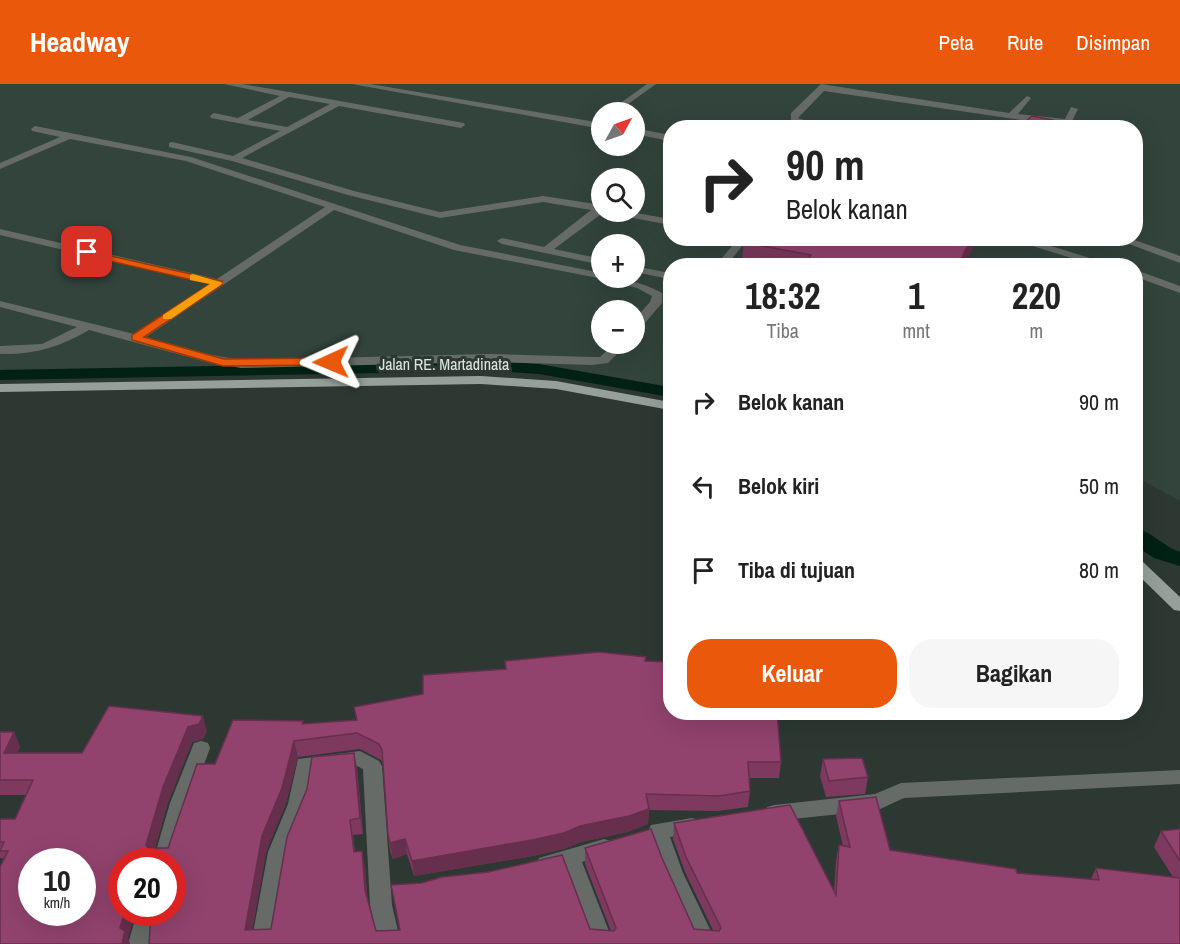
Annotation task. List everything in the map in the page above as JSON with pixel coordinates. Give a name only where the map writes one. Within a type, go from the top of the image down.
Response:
[{"type":"main road","name":"Jalan RE. Martadinata","points":[[0,388],[481,380],[556,385],[663,405]]},
{"type":"main road","points":[[1143,572],[1180,606]]},
{"type":"street","points":[[228,84],[461,125]]},
{"type":"street","points":[[356,84],[591,122]]},
{"type":"street","points":[[626,102],[652,84]]},
{"type":"street","points":[[797,120],[794,119],[794,115],[824,86],[1049,120]]},
{"type":"street","points":[[239,121],[289,94]]},
{"type":"street","points":[[1012,115],[1027,98]]},
{"type":"street","points":[[234,159],[339,103]]},
{"type":"street","points":[[1068,120],[1074,109]]},
{"type":"street","points":[[214,116],[288,130]]},
{"type":"street","points":[[35,129],[188,159],[458,248],[591,274]]},
{"type":"street","points":[[645,133],[663,137]]},
{"type":"street","points":[[0,166],[69,136]]},
{"type":"street","points":[[172,145],[234,159],[351,194],[440,215],[543,199],[591,206]]},
{"type":"street","points":[[136,338],[334,206]]},
{"type":"street","points":[[546,250],[591,216]]},
{"type":"street","points":[[645,217],[663,221]]},
{"type":"street","points":[[0,232],[218,283]]},
{"type":"street","points":[[502,241],[591,260]]},
{"type":"street","points":[[727,258],[737,246]]},
{"type":"street","points":[[1040,246],[1083,258]]},
{"type":"street","points":[[1141,246],[1180,260]]},
{"type":"street","points":[[645,271],[663,275]]},
{"type":"street","points":[[1143,276],[1180,290]]},
{"type":"street","points":[[645,288],[658,295],[656,303],[645,316]]},
{"type":"street","points":[[0,304],[136,338],[211,360],[241,364],[489,358],[592,361],[604,360],[610,354]]},
{"type":"street","points":[[0,350],[47,348],[87,326]]},
{"type":"street","points":[[167,848],[180,803],[201,748]]},
{"type":"street","points":[[262,944],[278,852],[298,804],[304,766],[307,763],[360,758],[365,759],[372,766],[388,890],[381,905],[390,944]]},
{"type":"street","points":[[750,816],[878,802],[901,791],[1180,777]]},
{"type":"street","points":[[522,869],[570,858],[581,852],[717,822]]},
{"type":"street","points":[[640,838],[673,873],[706,944]]},
{"type":"street","points":[[570,858],[603,944]]},
{"type":"street","points":[[139,944],[144,926]]},
{"type":"shaded area","points":[[0,84],[1180,84],[1180,501],[1143,481],[1143,258],[663,258],[663,388],[529,363],[0,371]]},
{"type":"building","points":[[1032,116],[1052,120],[1027,120]]},
{"type":"building","points":[[763,246],[967,246],[962,258],[809,258],[811,255]]},
{"type":"building","points":[[599,652],[646,657],[645,661],[663,662],[663,720],[778,720],[781,762],[748,762],[750,791],[719,796],[646,794],[649,809],[629,816],[580,826],[564,833],[532,840],[412,861],[405,839],[390,843],[382,750],[379,744],[357,733],[294,741],[282,788],[262,836],[245,930],[271,929],[287,837],[307,789],[312,757],[354,753],[360,818],[350,820],[354,852],[362,851],[365,890],[376,931],[400,930],[391,885],[421,883],[442,877],[488,872],[562,855],[590,929],[614,931],[616,928],[585,848],[651,829],[694,929],[719,931],[721,928],[686,857],[674,823],[790,805],[836,895],[839,845],[850,847],[839,801],[876,797],[890,850],[1016,869],[1017,873],[1099,880],[1096,868],[1180,878],[1180,944],[149,944],[150,926],[186,926],[186,848],[168,848],[197,764],[215,764],[233,720],[303,721],[302,724],[357,720],[354,707],[423,694],[423,675],[506,669],[505,661]]},
{"type":"building","points":[[109,706],[203,716],[199,724],[188,727],[163,787],[146,845],[148,848],[108,848],[108,926],[121,926],[125,931],[122,944],[0,944],[0,867],[8,851],[0,851],[4,842],[0,842],[0,819],[15,819],[33,780],[0,780],[0,732],[14,732],[4,753],[82,753]]},
{"type":"building","points":[[862,758],[868,777],[829,781],[823,759]]},
{"type":"building","points":[[1180,829],[1180,861],[1161,831]]},
{"type":"waterway","points":[[0,375],[494,366],[539,369],[663,391]]},
{"type":"waterway","points":[[1143,541],[1157,550],[1180,559]]},
{"type":"slow traffic","points":[[167,317],[218,283],[193,277]]},
{"type":"route","points":[[87,252],[218,283],[136,338],[223,362],[241,364],[331,362]]}]
